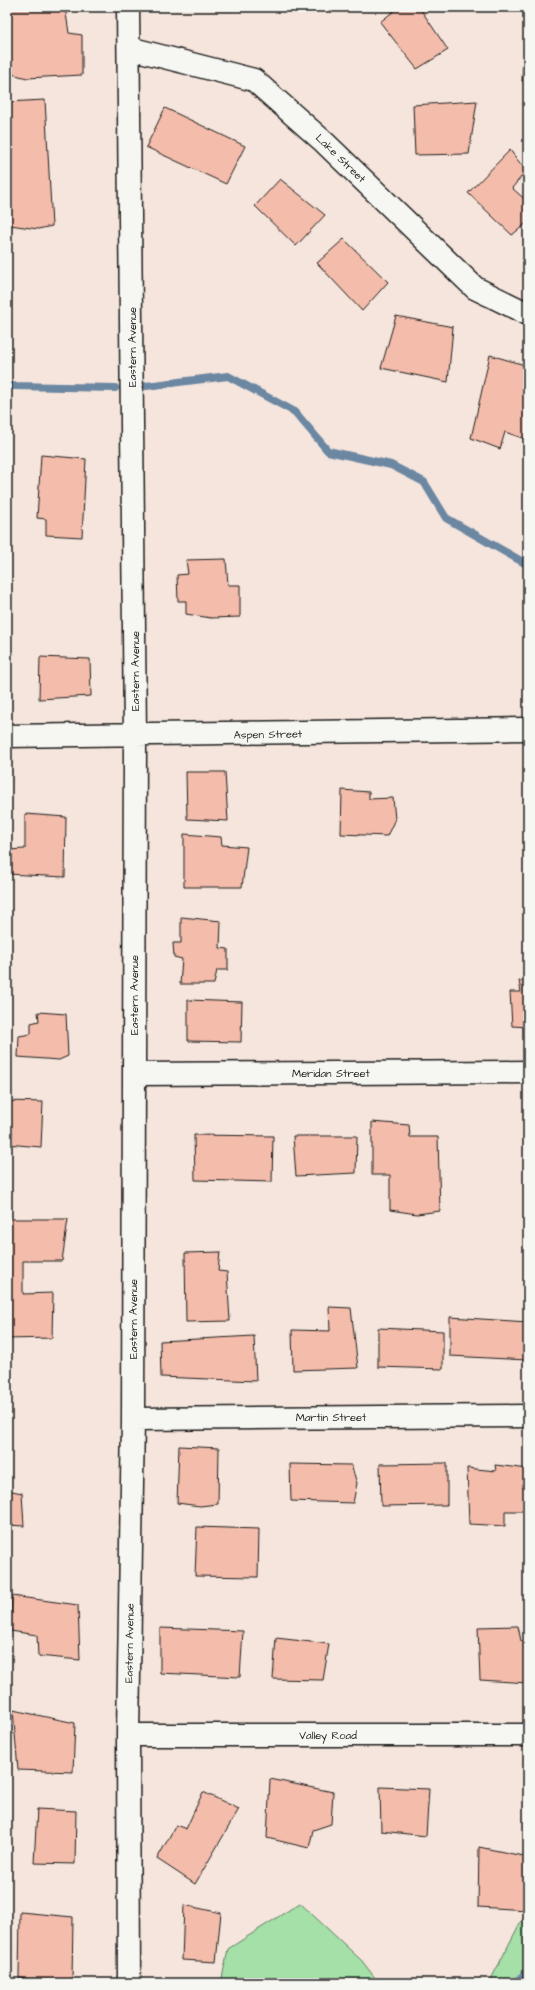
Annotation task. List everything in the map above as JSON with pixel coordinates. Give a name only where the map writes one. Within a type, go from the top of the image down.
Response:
[{"type":"street","name":"Eastern Avenue","points":[[128,7],[135,736],[133,1419],[128,1735],[129,1983]]},
{"type":"street","name":"Lake Street","points":[[129,48],[254,80],[324,142],[475,288],[528,314]]},
{"type":"street","name":"Aspen Street","points":[[7,736],[135,736],[528,729]]},
{"type":"street","name":"Meridan Street","points":[[134,1074],[528,1072]]},
{"type":"street","name":"Martin Street","points":[[133,1419],[528,1416]]},
{"type":"street","name":"Valley Road","points":[[128,1735],[528,1735]]},
{"type":"green space","points":[[300,1903],[362,1961],[379,1983],[221,1983],[228,1949]]},
{"type":"green space","points":[[528,1915],[528,1983],[489,1983],[521,1921]]},
{"type":"building","points":[[7,7],[65,7],[69,33],[82,35],[82,75],[27,78],[8,73]]},
{"type":"building","points":[[399,7],[419,7],[448,50],[417,69],[380,22]]},
{"type":"building","points":[[525,29],[528,29],[528,82],[522,81]]},
{"type":"building","points":[[45,100],[52,226],[38,229],[10,225],[7,102]]},
{"type":"building","points":[[477,101],[469,154],[415,155],[413,105]]},
{"type":"building","points":[[165,108],[245,146],[226,184],[146,147]]},
{"type":"building","points":[[510,150],[526,171],[512,188],[528,202],[528,222],[512,235],[468,193]]},
{"type":"building","points":[[280,179],[325,215],[296,246],[255,206]]},
{"type":"building","points":[[344,239],[388,282],[362,311],[317,263]]},
{"type":"building","points":[[396,316],[453,327],[448,382],[381,368]]},
{"type":"building","points":[[490,355],[528,366],[526,376],[528,377],[528,440],[505,432],[500,449],[471,438]]},
{"type":"building","points":[[41,455],[86,459],[82,537],[46,535],[46,519],[37,518]]},
{"type":"building","points":[[226,559],[228,585],[240,585],[240,617],[211,618],[186,614],[186,601],[178,601],[177,575],[188,574],[186,560]]},
{"type":"building","points":[[40,657],[90,659],[91,696],[39,699]]},
{"type":"building","points":[[186,772],[225,772],[228,821],[187,819]]},
{"type":"building","points":[[342,790],[369,792],[369,799],[393,798],[395,819],[387,836],[341,834]]},
{"type":"building","points":[[25,814],[66,817],[65,877],[7,874],[7,850],[25,849]]},
{"type":"building","points":[[184,834],[221,837],[222,845],[247,847],[242,887],[184,887]]},
{"type":"building","points":[[181,917],[221,921],[220,948],[228,949],[228,970],[217,970],[214,984],[180,984],[182,959],[174,957],[173,943],[181,943]]},
{"type":"building","points":[[519,981],[528,981],[528,1027],[512,1026],[510,992],[521,992]]},
{"type":"building","points":[[188,1000],[242,1002],[241,1042],[188,1041]]},
{"type":"building","points":[[38,1012],[66,1014],[68,1056],[59,1060],[18,1057],[19,1036],[31,1034],[31,1023],[39,1021]]},
{"type":"building","points":[[7,1101],[43,1102],[41,1147],[7,1144]]},
{"type":"building","points":[[372,1122],[409,1125],[410,1137],[438,1137],[440,1211],[417,1214],[390,1210],[390,1175],[372,1175]]},
{"type":"building","points":[[194,1135],[273,1136],[272,1182],[195,1180]]},
{"type":"building","points":[[293,1136],[357,1136],[356,1173],[296,1176]]},
{"type":"building","points":[[7,1219],[68,1219],[62,1261],[23,1261],[23,1294],[53,1293],[52,1338],[7,1339]]},
{"type":"building","points":[[220,1252],[218,1271],[227,1272],[230,1321],[186,1322],[185,1253]]},
{"type":"building","points":[[329,1307],[351,1308],[358,1368],[293,1370],[292,1330],[330,1331]]},
{"type":"building","points":[[450,1317],[528,1322],[527,1360],[450,1356]]},
{"type":"building","points":[[378,1328],[443,1331],[443,1369],[378,1367]]},
{"type":"building","points":[[254,1336],[256,1381],[161,1377],[160,1341]]},
{"type":"building","points":[[179,1446],[219,1448],[218,1504],[200,1506],[177,1503]]},
{"type":"building","points":[[447,1463],[447,1505],[381,1506],[380,1464]]},
{"type":"building","points":[[290,1464],[351,1465],[357,1483],[353,1503],[291,1501]]},
{"type":"building","points":[[495,1465],[528,1469],[528,1511],[505,1511],[505,1526],[469,1524],[467,1468],[496,1471]]},
{"type":"building","points":[[7,1490],[22,1493],[24,1526],[7,1525]]},
{"type":"building","points":[[197,1527],[259,1529],[258,1577],[195,1576]]},
{"type":"building","points":[[12,1596],[78,1605],[80,1660],[38,1656],[37,1635],[10,1631]]},
{"type":"building","points":[[518,1626],[521,1641],[528,1640],[528,1683],[480,1680],[478,1627]]},
{"type":"building","points":[[160,1628],[243,1631],[240,1677],[160,1673]]},
{"type":"building","points":[[276,1638],[329,1644],[323,1680],[273,1679]]},
{"type":"building","points":[[13,1710],[75,1723],[73,1772],[18,1770]]},
{"type":"building","points":[[270,1779],[333,1792],[331,1824],[313,1830],[309,1848],[267,1838]]},
{"type":"building","points":[[380,1787],[429,1789],[426,1836],[381,1831]]},
{"type":"building","points":[[203,1792],[239,1809],[195,1884],[157,1859],[176,1825],[186,1829]]},
{"type":"building","points":[[37,1809],[76,1811],[75,1864],[34,1863]]},
{"type":"building","points":[[479,1847],[528,1857],[528,1910],[478,1907]]},
{"type":"building","points":[[184,1905],[221,1913],[216,1962],[182,1960]]},
{"type":"building","points":[[20,1912],[73,1917],[72,1982],[19,1978]]},
{"type":"waterway","points":[[146,386],[228,376],[295,412],[328,451],[391,465],[424,482],[446,518],[528,565]]},
{"type":"waterway","points":[[7,384],[13,386],[115,388]]},
{"type":"waterway","points":[[515,1983],[528,1973]]}]
